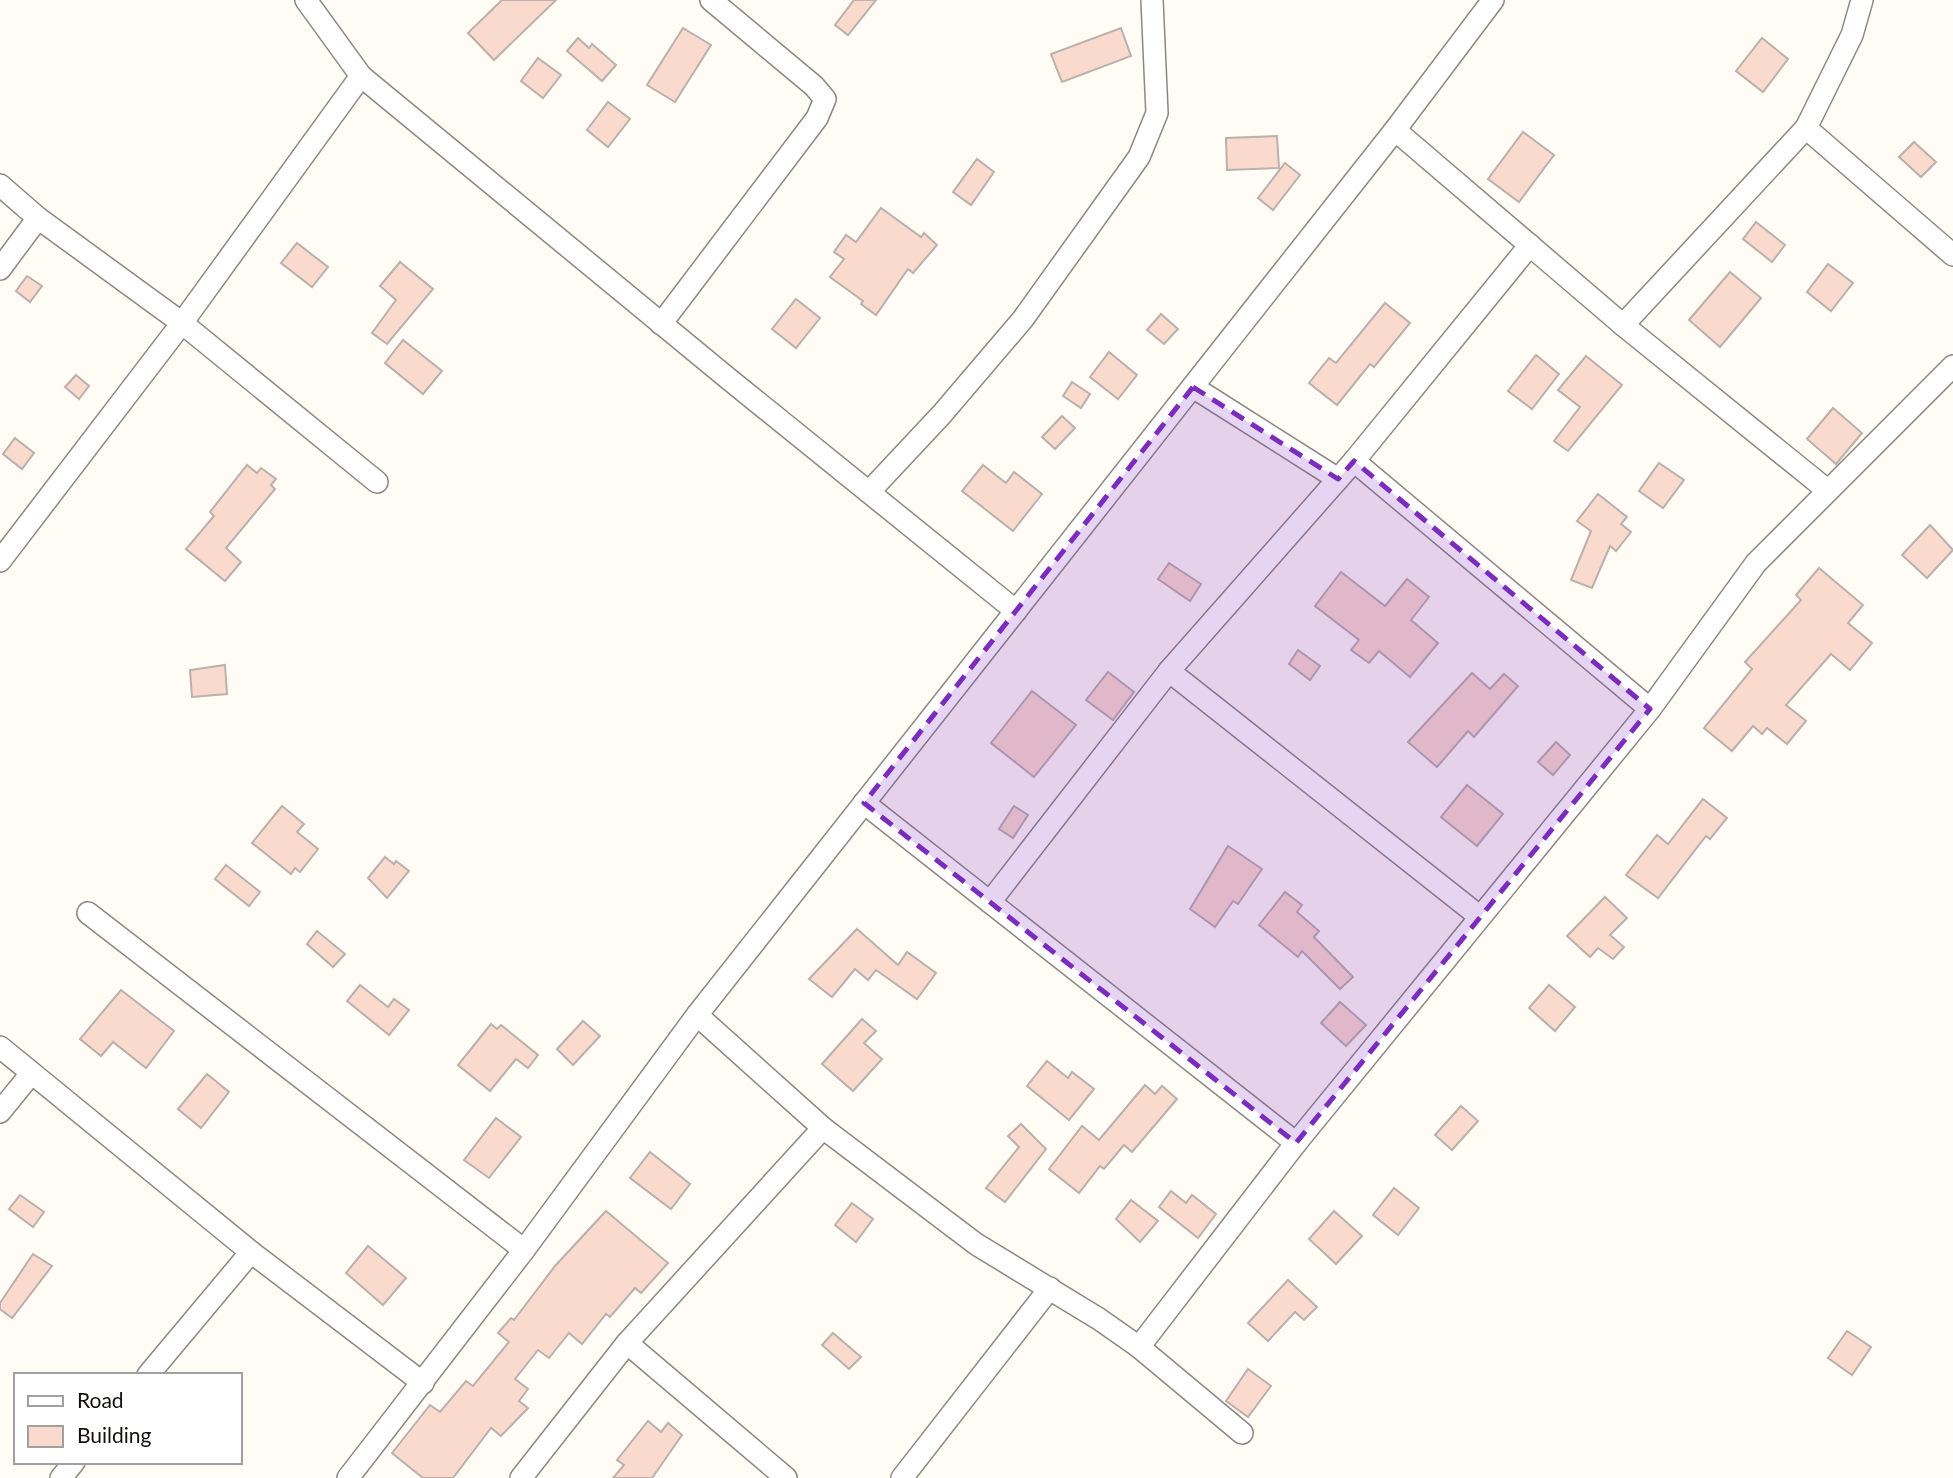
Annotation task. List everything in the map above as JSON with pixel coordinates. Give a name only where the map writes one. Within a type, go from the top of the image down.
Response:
[{"type":"street","points":[[307,0],[361,76],[661,324],[1016,611]]},
{"type":"street","points":[[661,324],[817,118],[825,99],[814,86],[711,0]]},
{"type":"street","points":[[869,492],[943,414],[1023,319],[1139,158],[1157,113],[1152,0]]},
{"type":"street","points":[[348,1478],[524,1250],[697,1015],[1395,130],[1493,0]]},
{"type":"street","points":[[1623,326],[1806,128],[1852,34],[1862,0]]},
{"type":"street","points":[[0,561],[182,323],[361,76]]},
{"type":"street","points":[[1806,128],[1953,256]]},
{"type":"street","points":[[1395,130],[1623,326],[1827,490]]},
{"type":"street","points":[[0,185],[38,218],[182,323],[377,482]]},
{"type":"street","points":[[0,270],[38,218]]},
{"type":"street","points":[[990,902],[1169,671],[1354,461],[1530,245]]},
{"type":"street","points":[[1139,1347],[1296,1143],[1650,709],[1756,563],[1827,490],[1864,458],[1953,366]]},
{"type":"street","points":[[1193,387],[1338,479]]},
{"type":"street","points":[[1354,461],[1650,709]]},
{"type":"street","points":[[1169,671],[1479,916]]},
{"type":"street","points":[[864,803],[1296,1143]]},
{"type":"street","points":[[88,913],[524,1250]]},
{"type":"street","points":[[697,1015],[823,1128],[966,1237],[1049,1287],[1139,1347],[1242,1433]]},
{"type":"street","points":[[0,1047],[30,1075],[251,1252],[422,1383]]},
{"type":"street","points":[[0,1112],[30,1075]]},
{"type":"street","points":[[521,1478],[627,1343],[823,1128]]},
{"type":"street","points":[[150,1373],[251,1252]]},
{"type":"street","points":[[902,1478],[1049,1287]]},
{"type":"street","points":[[627,1343],[786,1478]]},
{"type":"street","points":[[61,1478],[72,1464]]},
{"type":"highlighted area","points":[[1193,387],[1338,479],[1354,461],[1650,709],[1296,1143],[864,803]]},
{"type":"building","points":[[502,0],[556,0],[494,60],[468,33]]},
{"type":"building","points":[[854,0],[876,0],[848,35],[835,25]]},
{"type":"building","points":[[683,28],[711,45],[675,102],[647,85]]},
{"type":"building","points":[[1121,28],[1131,56],[1062,82],[1051,54]]},
{"type":"building","points":[[578,38],[589,48],[592,44],[616,65],[602,81],[567,51]]},
{"type":"building","points":[[1762,38],[1788,59],[1763,92],[1736,71]]},
{"type":"building","points":[[538,58],[561,75],[543,98],[521,81]]},
{"type":"building","points":[[608,102],[630,119],[608,147],[587,130]]},
{"type":"building","points":[[1523,132],[1554,155],[1519,202],[1488,179]]},
{"type":"building","points":[[1277,136],[1279,168],[1227,170],[1226,138]]},
{"type":"building","points":[[1914,142],[1936,162],[1921,177],[1899,157]]},
{"type":"building","points":[[977,159],[994,172],[971,205],[953,192]]},
{"type":"building","points":[[1285,163],[1300,175],[1273,210],[1258,198]]},
{"type":"building","points":[[881,208],[921,237],[924,233],[937,245],[913,273],[908,269],[876,315],[861,304],[863,301],[830,277],[844,259],[834,252],[846,235],[856,242]]},
{"type":"building","points":[[1756,222],[1785,245],[1772,262],[1743,239]]},
{"type":"building","points":[[297,243],[328,267],[312,287],[281,263]]},
{"type":"building","points":[[400,262],[433,289],[387,344],[372,333],[396,300],[380,286]]},
{"type":"building","points":[[1828,264],[1853,283],[1831,311],[1807,292]]},
{"type":"building","points":[[1730,272],[1761,298],[1720,347],[1689,320]]},
{"type":"building","points":[[27,276],[42,286],[30,302],[16,291]]},
{"type":"building","points":[[796,299],[820,318],[796,348],[772,329]]},
{"type":"building","points":[[1385,303],[1410,323],[1374,367],[1370,364],[1337,405],[1309,383],[1329,358],[1336,363]]},
{"type":"building","points":[[1161,314],[1178,329],[1164,344],[1147,330]]},
{"type":"building","points":[[403,340],[442,371],[423,394],[385,363]]},
{"type":"building","points":[[1109,352],[1137,375],[1118,399],[1090,377]]},
{"type":"building","points":[[1536,355],[1559,374],[1532,409],[1508,391]]},
{"type":"building","points":[[1586,356],[1622,385],[1568,451],[1554,441],[1580,407],[1558,390]]},
{"type":"building","points":[[76,375],[89,386],[79,399],[65,387]]},
{"type":"building","points":[[1072,382],[1090,394],[1081,408],[1063,396]]},
{"type":"building","points":[[1833,408],[1862,433],[1836,464],[1807,439]]},
{"type":"building","points":[[1062,416],[1075,428],[1055,449],[1042,437]]},
{"type":"building","points":[[15,438],[34,453],[22,469],[3,454]]},
{"type":"building","points":[[1659,463],[1684,480],[1663,508],[1639,491]]},
{"type":"building","points":[[247,465],[257,473],[261,468],[276,479],[271,485],[275,489],[226,548],[241,562],[225,581],[186,549],[214,516],[210,512]]},
{"type":"building","points":[[983,465],[1006,483],[1014,472],[1042,494],[1013,531],[962,491]]},
{"type":"building","points":[[1598,494],[1627,517],[1621,524],[1631,532],[1616,551],[1610,546],[1592,588],[1571,580],[1591,531],[1577,521]]},
{"type":"building","points":[[1930,525],[1953,550],[1927,578],[1902,555]]},
{"type":"building","points":[[1169,563],[1201,584],[1190,601],[1158,579]]},
{"type":"building","points":[[1819,568],[1863,605],[1848,623],[1872,643],[1850,670],[1831,654],[1786,705],[1806,721],[1787,744],[1767,728],[1762,734],[1753,726],[1732,751],[1704,728],[1752,669],[1745,662],[1801,600],[1796,595]]},
{"type":"building","points":[[1341,572],[1385,606],[1407,579],[1429,597],[1411,620],[1438,643],[1410,677],[1379,651],[1369,663],[1351,650],[1359,640],[1315,606]]},
{"type":"building","points":[[1298,650],[1320,666],[1310,680],[1289,664]]},
{"type":"building","points":[[225,665],[227,694],[192,697],[190,670]]},
{"type":"building","points":[[1108,672],[1134,692],[1113,720],[1086,700]]},
{"type":"building","points":[[1472,673],[1490,689],[1504,674],[1518,686],[1474,737],[1468,731],[1437,767],[1408,742]]},
{"type":"building","points":[[1032,691],[1076,725],[1034,777],[991,743]]},
{"type":"building","points":[[1556,742],[1570,755],[1553,775],[1538,762]]},
{"type":"building","points":[[1467,785],[1503,814],[1477,846],[1441,817]]},
{"type":"building","points":[[1703,799],[1727,818],[1710,839],[1706,836],[1658,898],[1626,875],[1657,835],[1668,844]]},
{"type":"building","points":[[282,806],[304,824],[297,832],[318,849],[300,872],[295,868],[291,874],[252,843]]},
{"type":"building","points":[[1014,806],[1028,815],[1013,838],[999,829]]},
{"type":"building","points":[[1228,846],[1262,869],[1238,904],[1233,901],[1215,927],[1190,909]]},
{"type":"building","points":[[385,857],[409,871],[387,898],[368,878]]},
{"type":"building","points":[[226,865],[260,892],[249,906],[215,879]]},
{"type":"building","points":[[1285,892],[1302,905],[1297,912],[1319,931],[1314,937],[1353,977],[1340,989],[1302,951],[1298,957],[1259,925]]},
{"type":"building","points":[[1605,897],[1627,918],[1610,935],[1624,947],[1613,959],[1598,948],[1590,957],[1567,936]]},
{"type":"building","points":[[857,929],[898,965],[907,952],[936,973],[917,999],[876,970],[868,980],[855,969],[832,997],[809,979]]},
{"type":"building","points":[[317,931],[345,954],[333,967],[307,944]]},
{"type":"building","points":[[360,985],[388,1007],[394,999],[409,1010],[389,1035],[347,1001]]},
{"type":"building","points":[[1549,985],[1575,1007],[1555,1031],[1529,1008]]},
{"type":"building","points":[[121,990],[174,1031],[146,1068],[113,1042],[101,1056],[80,1039]]},
{"type":"building","points":[[1340,1002],[1366,1025],[1346,1046],[1321,1023]]},
{"type":"building","points":[[862,1019],[876,1031],[864,1043],[882,1059],[853,1091],[822,1064]]},
{"type":"building","points":[[583,1021],[600,1036],[573,1065],[557,1049]]},
{"type":"building","points":[[491,1024],[497,1029],[501,1025],[538,1055],[528,1068],[516,1059],[490,1091],[458,1065]]},
{"type":"building","points":[[1047,1061],[1068,1078],[1072,1072],[1094,1089],[1069,1120],[1027,1086]]},
{"type":"building","points":[[207,1074],[229,1092],[201,1128],[178,1109]]},
{"type":"building","points":[[1145,1085],[1155,1094],[1162,1086],[1177,1099],[1132,1152],[1124,1145],[1104,1169],[1100,1166],[1079,1193],[1049,1169],[1082,1126],[1099,1140]]},
{"type":"building","points":[[1461,1106],[1478,1121],[1452,1150],[1435,1135]]},
{"type":"building","points":[[496,1118],[521,1137],[489,1178],[464,1160]]},
{"type":"building","points":[[1021,1124],[1046,1149],[1005,1202],[986,1188],[1019,1147],[1008,1136]]},
{"type":"building","points":[[650,1152],[690,1184],[671,1209],[630,1178]]},
{"type":"building","points":[[1394,1188],[1419,1208],[1398,1235],[1373,1215]]},
{"type":"building","points":[[1171,1191],[1186,1203],[1192,1195],[1216,1214],[1198,1238],[1159,1207]]},
{"type":"building","points":[[20,1195],[44,1212],[33,1227],[9,1209]]},
{"type":"building","points":[[1131,1200],[1158,1221],[1140,1242],[1116,1219]]},
{"type":"building","points":[[852,1203],[873,1219],[856,1242],[835,1225]]},
{"type":"building","points":[[606,1211],[668,1263],[641,1293],[635,1288],[610,1317],[606,1314],[582,1344],[569,1333],[549,1358],[538,1350],[515,1379],[528,1389],[519,1401],[528,1408],[501,1436],[491,1428],[453,1478],[423,1478],[392,1453],[430,1405],[440,1412],[466,1381],[473,1386],[509,1342],[498,1333],[511,1318],[514,1320],[555,1266]]},
{"type":"building","points":[[1334,1211],[1362,1236],[1336,1264],[1309,1239]]},
{"type":"building","points":[[368,1246],[406,1278],[383,1305],[346,1273]]},
{"type":"building","points":[[33,1254],[52,1266],[12,1318],[0,1309],[0,1303]]},
{"type":"building","points":[[1288,1280],[1317,1307],[1304,1320],[1295,1312],[1268,1341],[1248,1323]]},
{"type":"building","points":[[1847,1331],[1871,1347],[1852,1375],[1828,1358]]},
{"type":"building","points":[[833,1333],[861,1357],[849,1369],[822,1345]]},
{"type":"building","points":[[1248,1369],[1271,1386],[1248,1417],[1226,1401]]},
{"type":"building","points":[[648,1421],[661,1432],[668,1423],[682,1435],[652,1478],[613,1478],[624,1465],[617,1460]]}]
